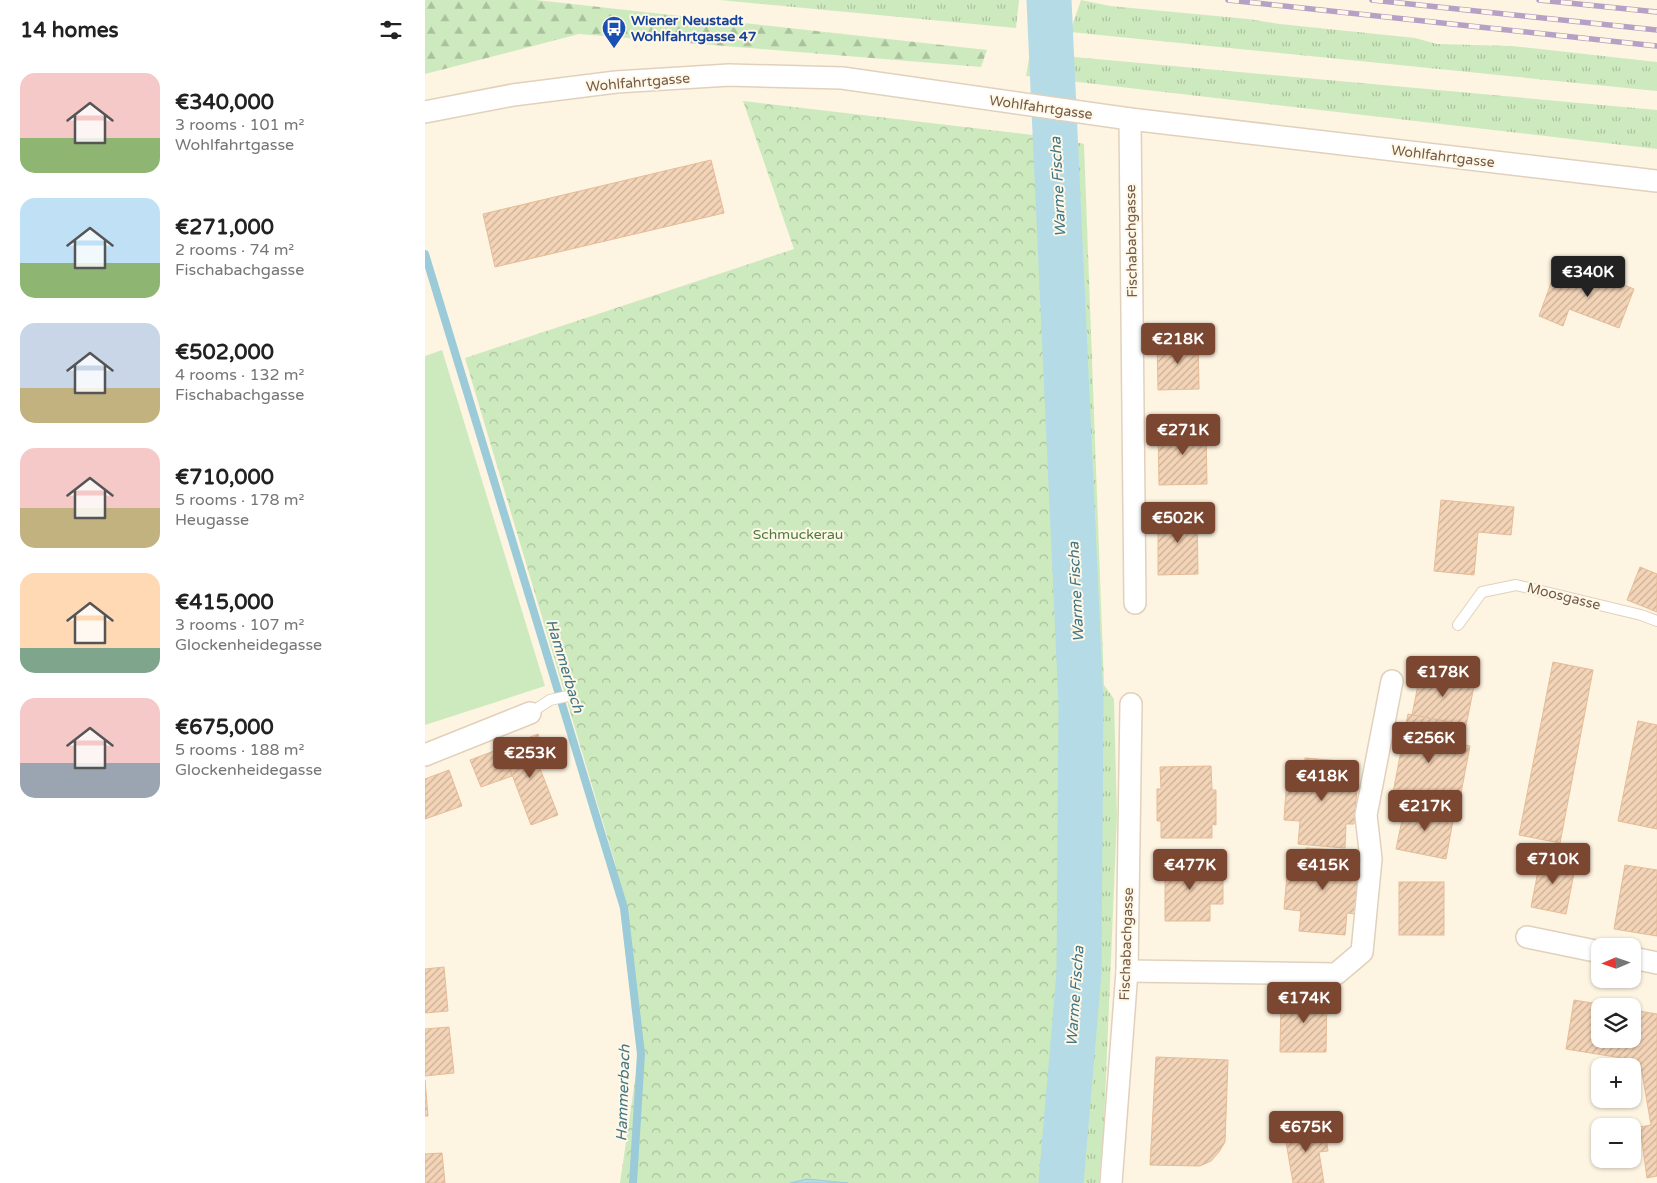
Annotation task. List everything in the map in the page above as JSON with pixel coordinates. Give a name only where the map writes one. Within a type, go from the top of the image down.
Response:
[{"type":"street","name":"Wohlfahrtgasse","points":[[425,112],[513,95],[616,82],[729,75],[842,78],[1130,119],[1657,181]]},
{"type":"street","name":"Fischabachgasse","points":[[1130,119],[1135,603]]},
{"type":"street","points":[[1127,971],[1337,974],[1362,952],[1371,859],[1366,815],[1392,681]]},
{"type":"street","name":"Fischabachgasse","points":[[1111,1183],[1127,971],[1131,704]]},
{"type":"street","points":[[425,755],[530,713]]},
{"type":"street","points":[[1527,937],[1591,950]]},
{"type":"street","points":[[1641,960],[1657,963]]},
{"type":"lane","name":"Moosgasse","points":[[1458,625],[1482,592],[1516,585],[1641,615],[1657,621]]},
{"type":"lane","points":[[530,713],[549,700],[567,696]]},
{"type":"green space","points":[[425,0],[536,0],[987,50],[981,67],[579,34],[425,74]]},
{"type":"green space","points":[[720,0],[1019,0],[1016,28]]},
{"type":"green space","points":[[1081,0],[1110,6],[1415,38],[1437,44],[1512,46],[1657,62],[1657,91],[1070,32]]},
{"type":"green space","points":[[1030,53],[1657,110],[1657,149],[1026,76]]},
{"type":"green space","name":"Schmuckerau","points":[[743,101],[1049,137],[1076,718],[1074,973],[1053,1183],[620,1183],[638,1060],[615,863],[465,358],[794,249]]},
{"type":"green space","points":[[984,130],[1049,137],[1084,144],[1104,685],[1114,699],[1117,816],[1104,1124],[1099,1183],[936,1183]]},
{"type":"green space","points":[[442,350],[545,686],[425,725],[425,356]]},
{"type":"water","points":[[807,1179],[848,1183],[790,1183]]},
{"type":"building","points":[[711,160],[724,213],[495,267],[483,214]]},
{"type":"building","points":[[1587,265],[1621,278],[1619,283],[1634,289],[1619,328],[1569,309],[1563,326],[1539,316],[1554,275],[1579,285]]},
{"type":"building","points":[[1198,339],[1199,389],[1158,390],[1157,340]]},
{"type":"building","points":[[1206,427],[1207,484],[1159,485],[1158,428]]},
{"type":"building","points":[[1441,500],[1514,507],[1511,535],[1478,532],[1474,575],[1434,571]]},
{"type":"building","points":[[1197,513],[1198,574],[1158,575],[1158,514]]},
{"type":"building","points":[[1640,567],[1657,574],[1657,612],[1627,600]]},
{"type":"building","points":[[1553,662],[1593,670],[1560,843],[1519,835]]},
{"type":"building","points":[[1421,670],[1475,681],[1466,726],[1412,715]]},
{"type":"building","points":[[1408,714],[1455,723],[1451,742],[1470,746],[1461,793],[1442,790],[1437,812],[1391,803]]},
{"type":"building","points":[[1638,721],[1657,725],[1657,829],[1618,821]]},
{"type":"building","points":[[538,734],[545,755],[536,758],[558,815],[531,825],[502,748]]},
{"type":"building","points":[[502,748],[512,776],[481,787],[470,760]]},
{"type":"building","points":[[1305,758],[1352,762],[1351,779],[1358,779],[1354,824],[1346,824],[1345,848],[1298,844],[1300,821],[1284,820],[1287,775],[1304,776]]},
{"type":"building","points":[[1211,766],[1212,790],[1216,790],[1216,825],[1212,824],[1212,838],[1161,838],[1161,821],[1157,821],[1157,789],[1161,789],[1160,767]]},
{"type":"building","points":[[449,770],[462,806],[425,819],[425,779]]},
{"type":"building","points":[[1405,806],[1454,815],[1446,859],[1396,849]]},
{"type":"building","points":[[1306,848],[1352,851],[1351,868],[1358,869],[1355,914],[1347,913],[1345,935],[1299,931],[1301,911],[1284,909],[1288,864],[1305,865]]},
{"type":"building","points":[[1541,856],[1576,863],[1566,914],[1531,907]]},
{"type":"building","points":[[1165,860],[1209,860],[1210,880],[1223,880],[1223,904],[1210,904],[1210,921],[1165,921]]},
{"type":"building","points":[[1625,865],[1657,870],[1657,936],[1614,929]]},
{"type":"building","points":[[1399,882],[1444,882],[1444,935],[1399,935]]},
{"type":"building","points":[[444,967],[448,1011],[425,1013],[425,969]]},
{"type":"building","points":[[1281,997],[1327,997],[1326,1052],[1280,1052]]},
{"type":"building","points":[[1574,1000],[1591,1003],[1591,1048],[1641,1048],[1641,1011],[1657,1014],[1657,1176],[1647,1178],[1641,1134],[1641,1127],[1651,1125],[1641,1058],[1622,1058],[1566,1049]]},
{"type":"building","points":[[449,1027],[454,1073],[425,1076],[425,1029]]},
{"type":"building","points":[[1156,1057],[1228,1060],[1225,1142],[1211,1161],[1200,1166],[1150,1165]]},
{"type":"building","points":[[425,1080],[428,1116],[425,1116]]},
{"type":"building","points":[[1324,1124],[1328,1151],[1319,1152],[1324,1183],[1293,1183],[1284,1130]]},
{"type":"building","points":[[442,1153],[445,1183],[425,1183],[425,1154]]},
{"type":"waterway","name":"Warme Fischa","points":[[1049,0],[1081,704],[1079,973],[1061,1183]]},
{"type":"waterway","name":"Hammerbach","points":[[425,254],[624,908],[641,1054],[633,1183]]},
{"type":"railway","points":[[1228,0],[1657,46]]},
{"type":"railway","points":[[1372,0],[1657,30]]},
{"type":"railway","points":[[1539,0],[1657,12]]},
{"type":"place","name":"Wiener Neustadt Wohlfahrtgasse 47","points":[[614,49]]}]
